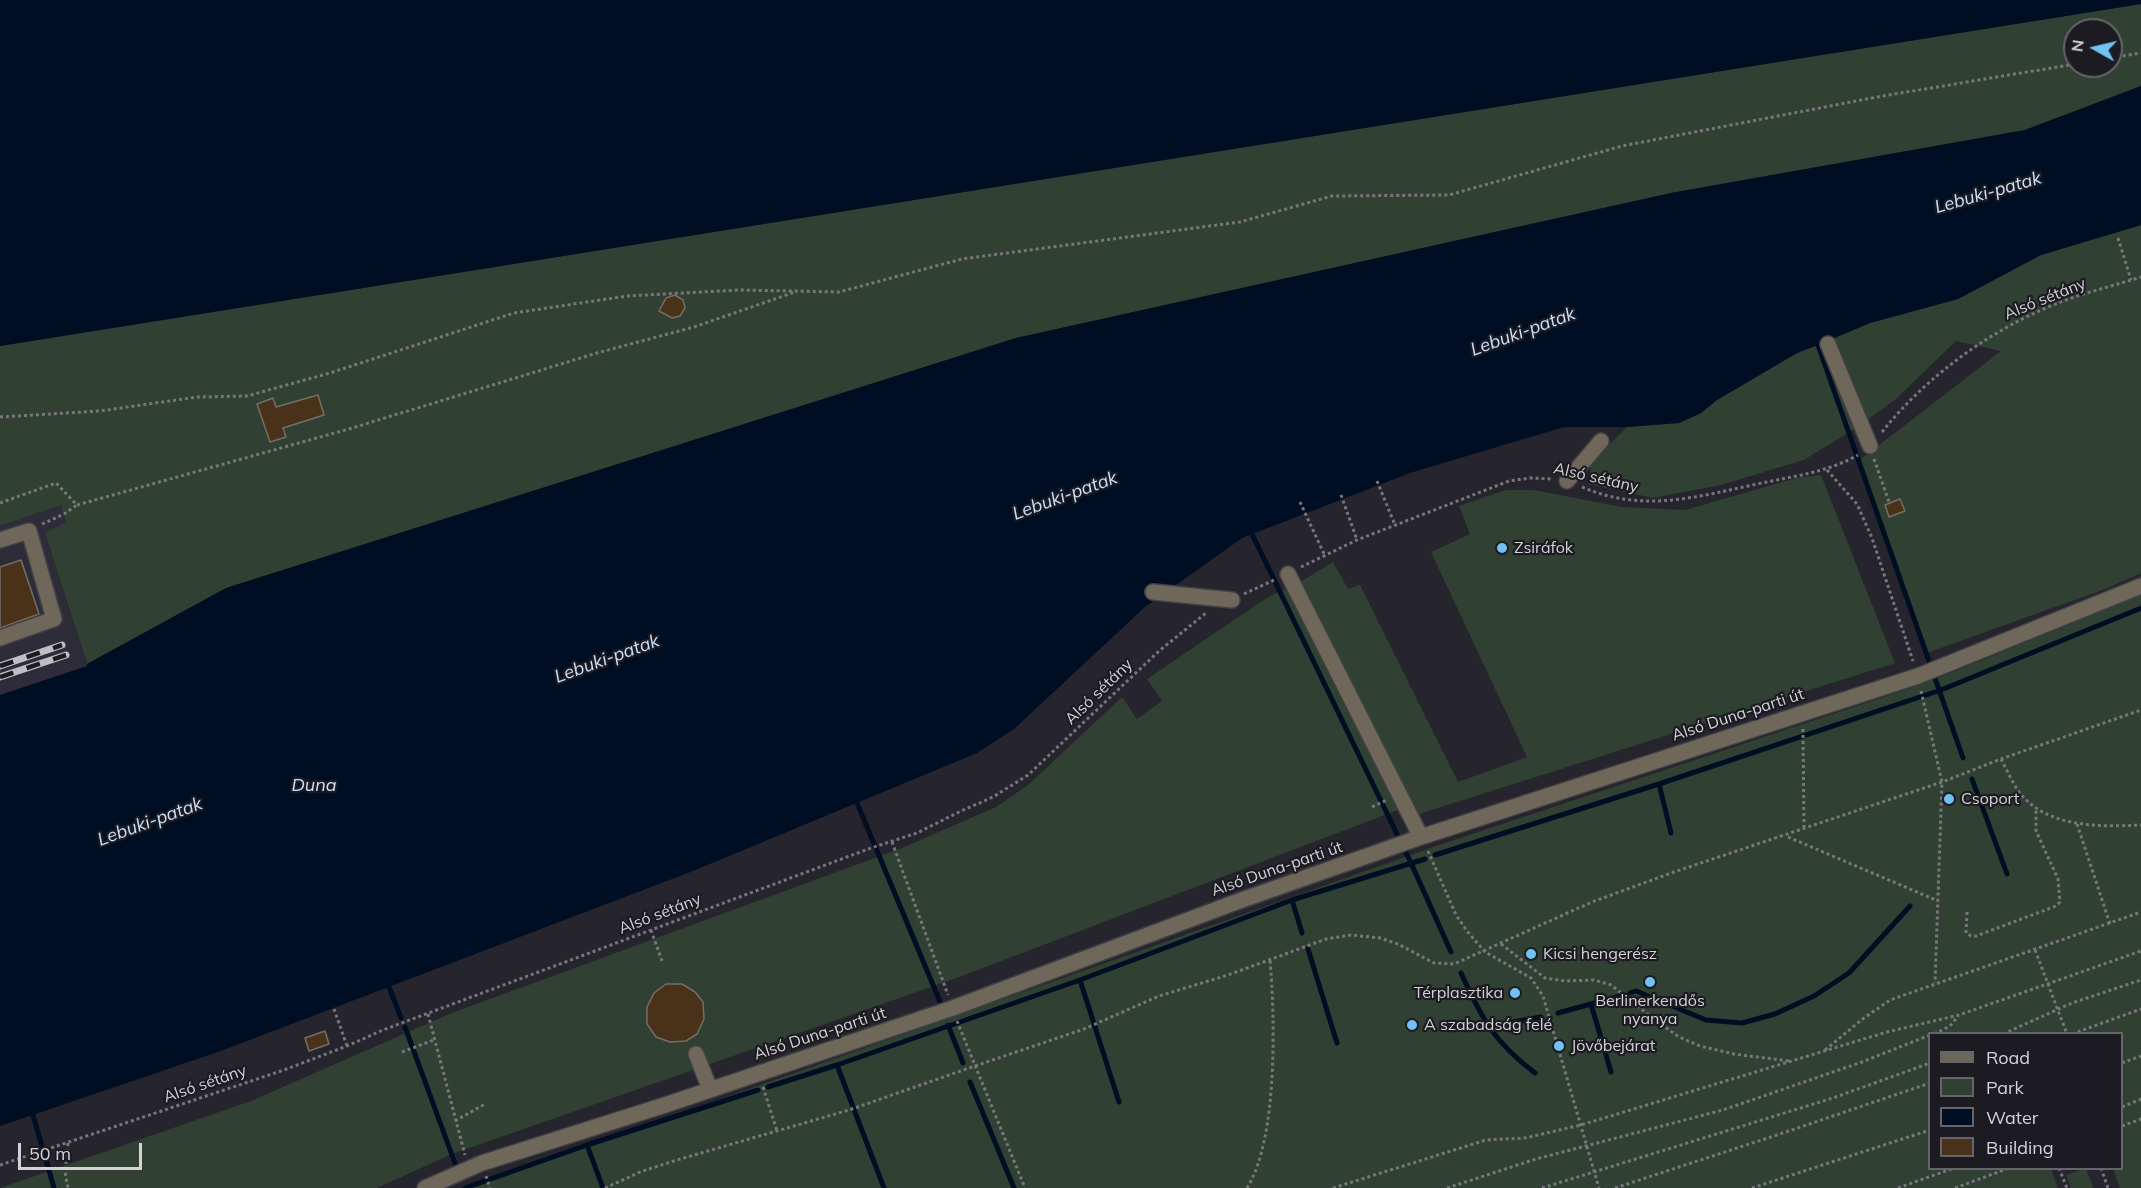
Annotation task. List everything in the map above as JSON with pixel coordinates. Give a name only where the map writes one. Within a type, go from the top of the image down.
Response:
[{"type":"street","points":[[1828,344],[1870,446]]},
{"type":"street","points":[[1567,481],[1600,441]]},
{"type":"street","points":[[0,540],[29,531],[54,619],[0,638]]},
{"type":"street","points":[[1288,574],[1408,842]]},
{"type":"street","name":"Alsó Duna-parti út","points":[[425,1188],[469,1168],[953,1008],[1239,901],[1408,842],[1928,673],[2141,586]]},
{"type":"street","points":[[1153,592],[1232,600]]},
{"type":"street","points":[[696,1054],[710,1089]]},
{"type":"path","points":[[2123,56],[2141,53]]},
{"type":"path","points":[[0,417],[100,411],[197,397],[247,396],[330,373],[526,311],[627,296],[740,290],[839,292],[962,259],[1240,222],[1332,196],[1449,195],[1622,146],[2063,66]]},
{"type":"path","points":[[2118,238],[2131,280]]},
{"type":"path","name":"Alsó sétány","points":[[1870,446],[1899,410],[1955,362],[2007,325],[2066,300],[2141,277]]},
{"type":"path","points":[[29,531],[77,505],[349,429],[597,353],[694,327],[796,291]]},
{"type":"path","points":[[1870,446],[1889,502]]},
{"type":"path","name":"Alsó sétány","points":[[1288,574],[1357,540],[1509,481],[1530,478],[1567,481],[1593,492],[1633,501],[1677,501],[1827,470],[1852,459]]},
{"type":"path","points":[[1827,470],[1857,504],[1928,673]]},
{"type":"path","points":[[1377,481],[1395,525]]},
{"type":"path","points":[[0,502],[56,483],[77,505]]},
{"type":"path","points":[[1341,495],[1357,540]]},
{"type":"path","points":[[1300,502],[1325,555]]},
{"type":"path","name":"Alsó sétány","points":[[0,1165],[284,1070],[383,1030],[881,844],[917,833],[993,797],[1028,774],[1159,651],[1201,615],[1270,582]]},
{"type":"path","points":[[1922,693],[1942,782],[1935,983]]},
{"type":"path","points":[[605,1188],[640,1172],[849,1110],[1084,1029],[1160,996],[1326,939],[1351,935],[1380,938],[1398,944],[1434,963],[1454,964],[1592,902],[1942,782],[2141,710]]},
{"type":"path","points":[[1803,731],[1804,830]]},
{"type":"path","points":[[2001,759],[2020,793],[2055,819],[2077,824],[2141,825]]},
{"type":"path","points":[[1373,806],[1389,799]]},
{"type":"path","points":[[1967,912],[1966,933],[1976,936],[2056,906],[2060,902],[2058,879],[2036,831],[2036,807]]},
{"type":"path","points":[[2077,824],[2110,924]]},
{"type":"path","points":[[1786,836],[1938,900]]},
{"type":"path","points":[[892,842],[953,1008]]},
{"type":"path","points":[[1432,861],[1456,915],[1467,931],[1485,952],[1531,978],[1543,996],[1599,1188]]},
{"type":"path","points":[[1824,1051],[1890,1000],[2141,912]]},
{"type":"path","points":[[651,930],[662,961]]},
{"type":"path","points":[[1501,944],[1545,978],[1594,980],[1611,985],[1679,1037],[1700,1046],[1734,1054],[1791,1061]]},
{"type":"path","points":[[2036,950],[2066,1032]]},
{"type":"path","points":[[1333,1188],[1486,1140],[1525,1138],[1581,1125],[1887,1032],[1959,1015],[2141,951]]},
{"type":"path","points":[[1247,1188],[1261,1157],[1266,1131],[1273,1033],[1270,960]]},
{"type":"path","points":[[2008,1032],[2072,1003],[2141,980]]},
{"type":"path","points":[[334,1009],[347,1046]]},
{"type":"path","points":[[2078,1032],[2141,1009]]},
{"type":"path","points":[[428,1014],[469,1168]]},
{"type":"path","points":[[1938,1032],[1950,1026],[1959,1015]]},
{"type":"path","points":[[959,1025],[1025,1188]]},
{"type":"path","points":[[1447,1188],[1536,1159],[1733,1107],[1862,1062],[1928,1035]]},
{"type":"path","points":[[402,1052],[434,1040]]},
{"type":"path","points":[[2123,1062],[2141,1056]]},
{"type":"path","points":[[1542,1188],[1833,1098],[1928,1063]]},
{"type":"path","points":[[759,1073],[777,1131]]},
{"type":"path","points":[[1615,1188],[1928,1083]]},
{"type":"path","points":[[2123,1106],[2141,1099]]},
{"type":"path","points":[[455,1121],[485,1104]]},
{"type":"path","points":[[2123,1125],[2141,1119]]},
{"type":"path","points":[[1752,1188],[1928,1130]]},
{"type":"path","points":[[68,1143],[65,1172],[68,1188]]},
{"type":"path","points":[[1898,1188],[1948,1170]]},
{"type":"path","points":[[1956,1188],[2004,1170]]},
{"type":"path","points":[[2060,1170],[2067,1188]]},
{"type":"path","points":[[2102,1170],[2108,1188]]},
{"type":"path","points":[[486,1177],[490,1188]]},
{"type":"shaded area","points":[[61,505],[67,522],[45,534],[87,666],[0,695],[0,526]]},
{"type":"green space","points":[[2141,4],[2141,86],[2025,130],[1671,193],[1016,338],[226,588],[87,664],[45,533],[66,522],[61,505],[0,526],[0,346]]},
{"type":"green space","points":[[2141,225],[2141,573],[2108,588],[1927,653],[1857,462],[2001,351],[1956,341],[1896,399],[1859,426],[1804,460],[1721,485],[1653,498],[1588,484],[1592,461],[1627,427],[1679,423],[1701,413],[1717,400],[1797,353],[1870,323],[1958,299],[2041,255]]},
{"type":"green space","points":[[1821,475],[1895,663],[1416,815],[1411,805],[954,979],[452,1154],[377,1188],[0,1188],[251,1101],[449,1014],[902,848],[996,807],[1028,785],[1122,697],[1137,719],[1162,701],[1147,679],[1268,597],[1300,582],[1333,562],[1348,589],[1360,585],[1458,782],[1527,757],[1431,552],[1470,534],[1459,506],[1505,490],[1534,490],[1622,507],[1685,510],[1800,477]]},
{"type":"green space","points":[[2141,595],[2141,1188],[2120,1188],[2113,1170],[2123,1170],[2123,1032],[1928,1032],[1928,1170],[2051,1170],[2058,1188],[469,1188],[1436,846],[1902,691]]},
{"type":"green space","points":[[2086,1170],[2094,1188],[2071,1188],[2066,1175]]},
{"type":"water","points":[[0,0],[2141,0],[2141,4],[0,346]]},
{"type":"water","name":"Duna","points":[[2141,86],[2141,225],[2041,255],[1958,299],[1870,323],[1797,353],[1717,400],[1701,413],[1679,423],[1627,427],[1564,427],[1410,473],[1242,538],[1145,607],[1014,729],[977,753],[693,871],[218,1052],[0,1126],[0,695],[87,666],[226,588],[1016,338],[1671,193],[2025,130]]},
{"type":"building","points":[[675,295],[683,300],[685,308],[680,316],[672,318],[659,311],[666,298]]},
{"type":"building","points":[[318,395],[324,415],[283,428],[286,437],[270,442],[257,404],[273,398],[276,407]]},
{"type":"building","points":[[1900,499],[1905,511],[1889,517],[1885,505]]},
{"type":"building","points":[[21,560],[39,614],[0,628],[0,567]]},
{"type":"building","points":[[666,984],[682,984],[695,992],[703,1002],[704,1019],[697,1034],[686,1041],[670,1042],[656,1037],[647,1024],[647,1007],[654,993]]},
{"type":"building","points":[[325,1031],[329,1044],[309,1051],[305,1038]]},
{"type":"waterway","points":[[1818,345],[1963,758]]},
{"type":"waterway","points":[[1252,534],[1411,863],[1451,952]]},
{"type":"waterway","points":[[1435,855],[1659,784],[1941,690],[2141,608]]},
{"type":"waterway","points":[[1972,779],[2007,874]]},
{"type":"waterway","points":[[1659,784],[1671,833]]},
{"type":"waterway","points":[[857,803],[941,1004]]},
{"type":"waterway","points":[[768,1087],[1080,980],[1292,900],[1425,859]]},
{"type":"waterway","points":[[1292,900],[1302,933]]},
{"type":"waterway","points":[[1630,993],[1636,991],[1706,1020],[1742,1023],[1775,1014],[1814,996],[1849,973],[1910,906]]},
{"type":"waterway","points":[[1308,949],[1337,1043]]},
{"type":"waterway","points":[[1461,973],[1490,1029],[1509,1051],[1535,1073]]},
{"type":"waterway","points":[[1080,980],[1119,1102]]},
{"type":"waterway","points":[[389,987],[401,1018]]},
{"type":"waterway","points":[[1558,1013],[1620,996]]},
{"type":"waterway","points":[[1591,1004],[1611,1072]]},
{"type":"waterway","points":[[1485,1023],[1502,1024],[1541,1017]]},
{"type":"waterway","points":[[948,1025],[963,1063]]},
{"type":"waterway","points":[[405,1027],[456,1166]]},
{"type":"waterway","points":[[837,1065],[884,1188]]},
{"type":"waterway","points":[[970,1082],[1014,1188]]},
{"type":"waterway","points":[[465,1188],[587,1145],[758,1090]]},
{"type":"waterway","points":[[33,1115],[54,1188]]},
{"type":"waterway","points":[[587,1145],[603,1188]]},
{"type":"railway","points":[[0,666],[62,645]]},
{"type":"railway","points":[[0,677],[66,655]]},
{"type":"place","name":"Zsiráfok","points":[[1502,548]]},
{"type":"place","name":"Csoport","points":[[1949,799]]},
{"type":"place","name":"Kicsi hengerész","points":[[1531,954]]},
{"type":"place","name":"Berlinerkendős nyanya","points":[[1650,982]]},
{"type":"place","name":"Térplasztika","points":[[1515,993]]},
{"type":"place","name":"A szabadság felé","points":[[1412,1025]]},
{"type":"place","name":"Jövőbejárat","points":[[1559,1046]]},
{"type":"water label","name":"Lebuki-patak","points":[[1988,193]]},
{"type":"water label","name":"Lebuki-patak","points":[[1523,332]]},
{"type":"water label","name":"Lebuki-patak","points":[[1065,496]]},
{"type":"water label","name":"Lebuki-patak","points":[[607,659]]},
{"type":"water label","name":"Lebuki-patak","points":[[150,822]]}]
